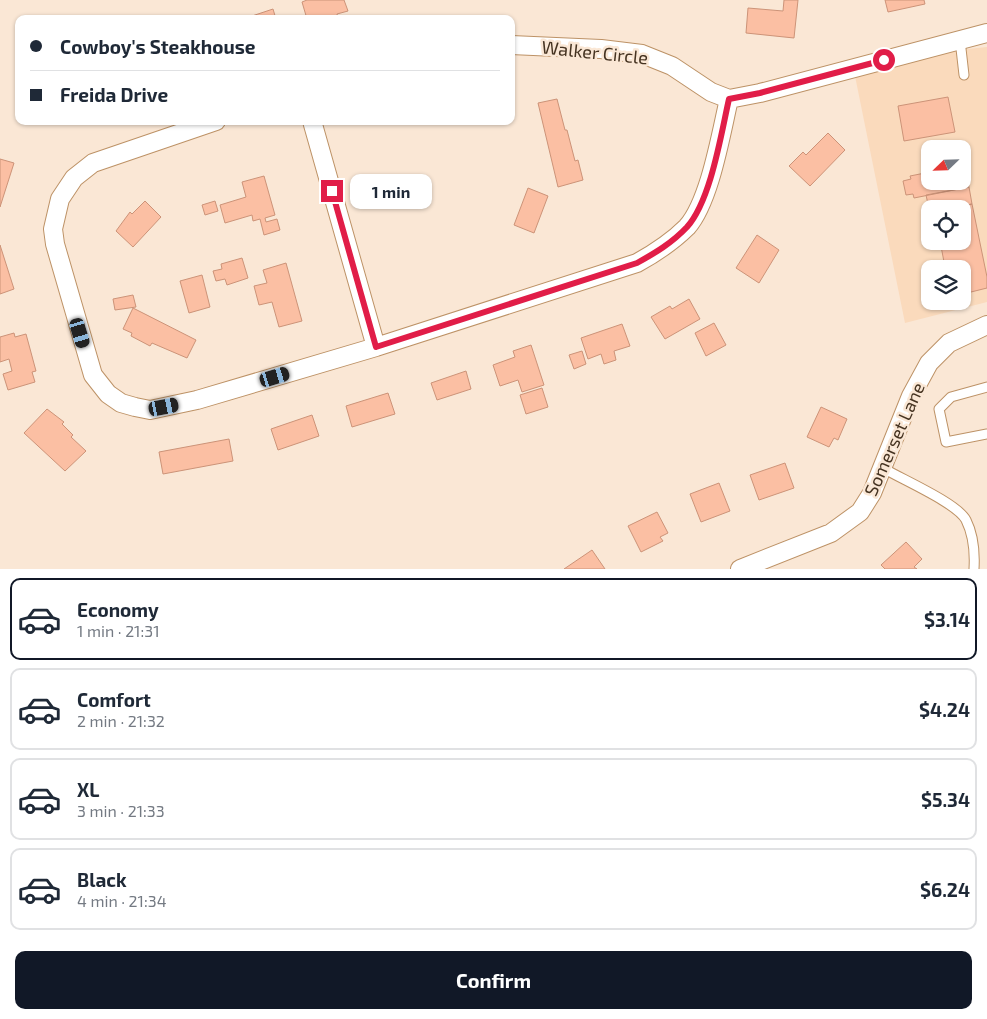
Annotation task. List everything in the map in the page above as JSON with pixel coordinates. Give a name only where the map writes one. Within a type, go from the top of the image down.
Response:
[{"type":"street","points":[[204,125],[92,163],[74,178],[60,199],[53,229],[58,257],[90,366],[99,384],[108,394],[121,403],[150,410],[197,400],[376,347],[637,263],[662,249],[688,225],[698,208],[719,145],[729,99],[760,93],[987,32]]},
{"type":"street","name":"Walker Circle","points":[[515,46],[601,49],[642,54],[672,66],[711,92],[729,99]]},
{"type":"street","points":[[313,125],[376,347]]},
{"type":"street","name":"Somerset Lane","points":[[740,569],[813,542],[844,525],[860,512],[872,494],[912,396],[929,363],[949,343],[987,325]]},
{"type":"lane","points":[[960,40],[964,75]]},
{"type":"lane","points":[[987,387],[951,397],[939,409],[946,442],[987,434]]},
{"type":"lane","points":[[883,468],[950,504],[965,518],[975,546],[974,569]]},
{"type":"shaded area","points":[[987,47],[987,302],[971,306],[971,260],[921,260],[921,310],[956,310],[905,323],[855,76],[949,51]]},
{"type":"building","points":[[307,0],[344,0],[348,11],[337,15],[306,15],[302,2]]},
{"type":"building","points":[[784,0],[798,0],[794,38],[746,33],[748,8],[783,11]]},
{"type":"building","points":[[885,0],[924,0],[925,4],[888,12]]},
{"type":"building","points":[[273,9],[275,15],[255,15]]},
{"type":"building","points":[[948,97],[955,132],[904,141],[898,106]]},
{"type":"building","points":[[557,99],[565,130],[567,130],[575,161],[578,160],[583,180],[558,187],[538,103]]},
{"type":"building","points":[[828,133],[845,150],[810,186],[789,166],[803,152],[806,155]]},
{"type":"building","points":[[0,159],[14,163],[0,207]]},
{"type":"building","points":[[921,174],[921,190],[954,190],[914,198],[913,194],[906,195],[903,181],[911,179],[910,176]]},
{"type":"building","points":[[264,176],[275,215],[265,218],[266,222],[277,219],[280,230],[264,235],[260,219],[253,221],[252,215],[225,223],[220,205],[246,197],[242,182]]},
{"type":"building","points":[[528,188],[548,196],[534,233],[514,225]]},
{"type":"building","points":[[953,190],[970,190],[972,204],[971,200],[927,200],[926,195]]},
{"type":"building","points":[[145,201],[161,217],[133,247],[116,231],[130,212],[132,214]]},
{"type":"building","points":[[215,201],[218,211],[205,215],[202,205]]},
{"type":"building","points":[[971,204],[987,277],[987,288],[971,292],[971,260],[944,260],[942,250],[971,250]]},
{"type":"building","points":[[757,235],[779,250],[759,283],[736,268]]},
{"type":"building","points":[[0,245],[14,289],[0,294]]},
{"type":"building","points":[[242,258],[248,278],[227,285],[225,279],[216,281],[213,271],[222,269],[221,264]]},
{"type":"building","points":[[286,263],[302,321],[279,327],[272,302],[259,305],[254,286],[267,283],[263,270]]},
{"type":"building","points":[[202,275],[210,307],[189,313],[180,281]]},
{"type":"building","points":[[133,295],[136,307],[115,310],[113,299]]},
{"type":"building","points":[[689,299],[700,319],[665,339],[651,317],[670,306],[672,309]]},
{"type":"building","points":[[133,308],[196,340],[187,358],[152,343],[150,346],[131,336],[132,333],[123,329]]},
{"type":"building","points":[[714,323],[726,345],[706,356],[695,333]]},
{"type":"building","points":[[622,324],[630,346],[614,351],[616,360],[604,364],[601,354],[588,359],[581,338]]},
{"type":"building","points":[[14,333],[15,337],[26,334],[36,371],[32,372],[35,382],[8,390],[3,374],[12,371],[9,359],[0,362],[0,337]]},
{"type":"building","points":[[531,345],[544,385],[522,392],[518,380],[500,386],[493,365],[515,357],[513,351]]},
{"type":"building","points":[[582,351],[586,364],[574,369],[569,355]]},
{"type":"building","points":[[466,371],[471,389],[437,400],[431,383]]},
{"type":"building","points":[[542,388],[548,407],[526,414],[520,395]]},
{"type":"building","points":[[388,393],[395,414],[352,427],[346,406]]},
{"type":"building","points":[[821,407],[847,419],[838,440],[834,438],[829,447],[807,437]]},
{"type":"building","points":[[47,409],[64,422],[62,424],[73,435],[71,437],[86,451],[65,471],[24,433]]},
{"type":"building","points":[[312,415],[319,436],[278,450],[271,429]]},
{"type":"building","points":[[229,439],[233,461],[163,474],[159,452]]},
{"type":"building","points":[[785,463],[794,488],[759,500],[750,475]]},
{"type":"building","points":[[719,483],[730,511],[701,522],[690,494]]},
{"type":"building","points":[[657,512],[668,533],[660,537],[663,541],[641,552],[628,526]]},
{"type":"building","points":[[906,542],[922,559],[914,567],[917,569],[885,569],[881,565]]},
{"type":"building","points":[[592,550],[605,569],[564,569]]},
{"type":"route","points":[[332,191],[376,347],[637,263],[662,249],[688,225],[698,208],[719,145],[729,99],[760,93],[884,60]]}]
